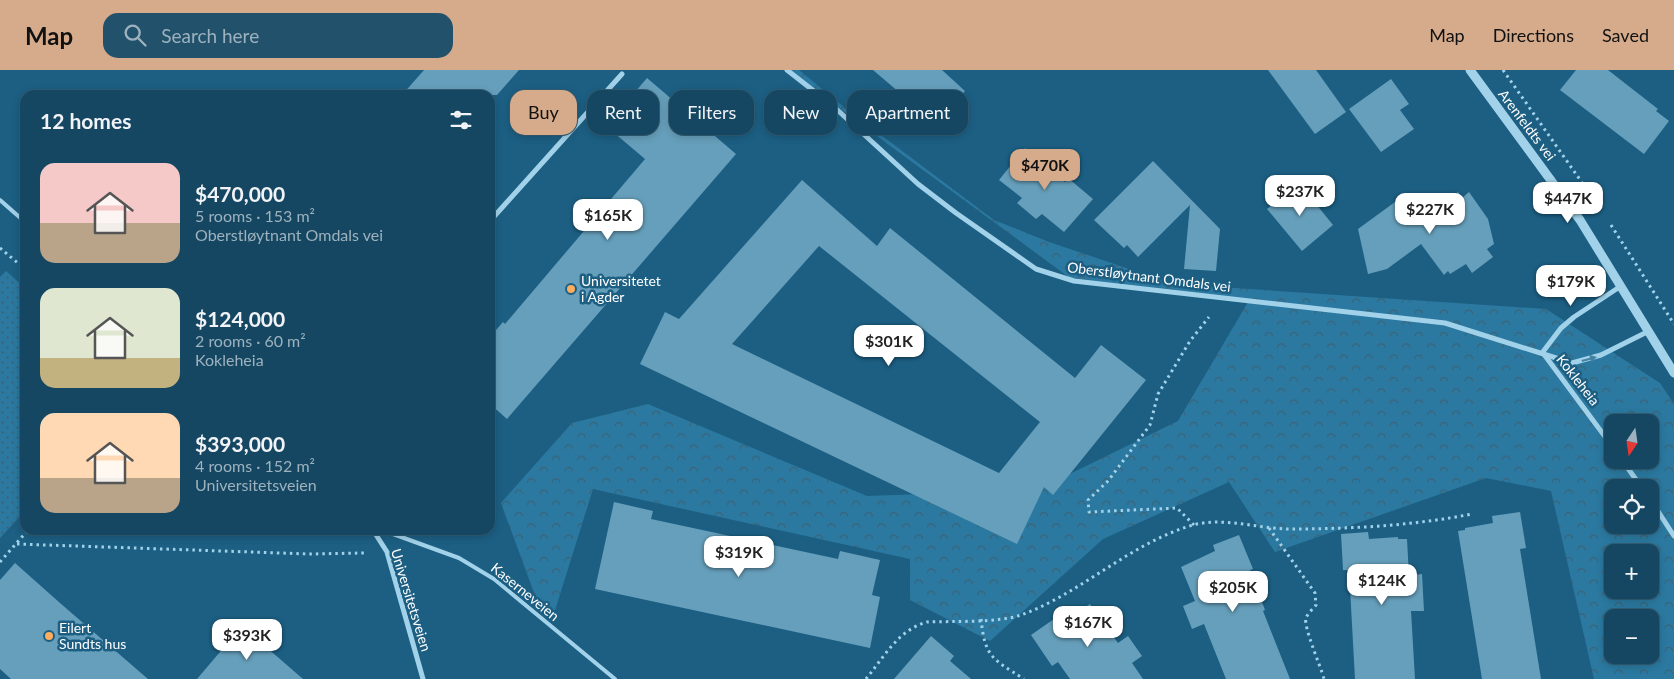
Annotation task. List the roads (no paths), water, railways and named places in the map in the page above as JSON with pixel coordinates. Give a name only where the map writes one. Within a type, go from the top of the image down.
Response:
[{"type":"street","name":"Oberstløytnant Omdals vei","points":[[787,70],[833,106],[918,184],[1036,269],[1074,281],[1445,323],[1572,363],[1601,355],[1650,330]]},
{"type":"street","name":"Arenfeldts vei","points":[[1470,70],[1580,220],[1650,330],[1674,373]]},
{"type":"street","points":[[495,215],[622,74]]},
{"type":"street","points":[[1542,353],[1561,328],[1574,317],[1622,286]]},
{"type":"street","name":"Kokleheia","points":[[1542,353],[1604,435]]},
{"type":"street","points":[[1659,513],[1674,536]]},
{"type":"street","name":"Universitetsveien","points":[[376,535],[387,552],[422,679]]},
{"type":"lane","points":[[0,200],[20,218]]},
{"type":"lane","name":"Kaserneveien","points":[[396,535],[459,558],[494,579],[615,679]]},
{"type":"place","name":"Universitetet i Agder","points":[[571,289]]},
{"type":"place","name":"Eilert Sundts hus","points":[[49,636]]}]
